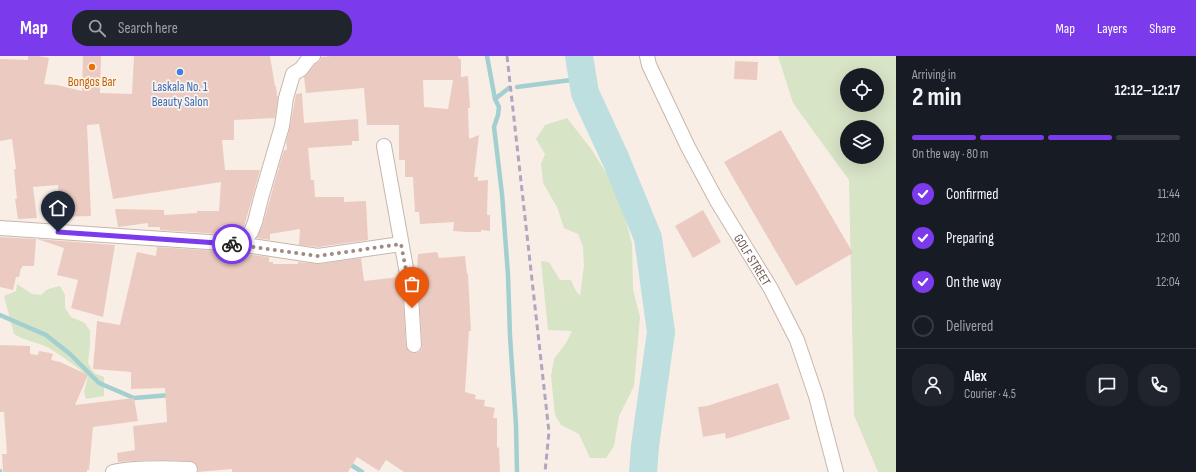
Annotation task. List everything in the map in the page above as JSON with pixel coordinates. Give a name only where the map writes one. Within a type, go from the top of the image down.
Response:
[{"type":"street","points":[[238,244],[251,232],[255,222],[282,126],[286,98],[293,74],[301,69],[310,57],[313,56]]},
{"type":"street","name":"GOLF STREET","points":[[647,56],[688,147],[717,201],[771,289],[797,340],[816,396],[836,472]]},
{"type":"street","points":[[384,146],[411,296],[414,345]]},
{"type":"street","points":[[0,228],[238,244],[318,256],[401,244]]},
{"type":"street","points":[[113,472],[167,468],[190,469]]},
{"type":"green space","points":[[778,56],[896,56],[896,472],[878,472],[854,415],[849,180],[793,103]]},
{"type":"green space","points":[[567,118],[592,150],[619,194],[632,244],[633,290],[640,317],[634,386],[619,416],[614,446],[606,458],[590,458],[579,434],[561,425],[555,415],[551,376],[554,359],[566,343],[572,331],[548,330],[541,261],[549,262],[560,280],[571,280],[580,296],[584,266],[583,247],[578,234],[564,228],[557,207],[543,183],[541,164],[545,154],[536,139],[545,125]]},
{"type":"green space","points":[[17,284],[32,294],[41,295],[48,289],[60,286],[65,295],[65,308],[71,317],[85,323],[90,331],[88,363],[94,373],[104,377],[104,396],[86,399],[84,392],[88,376],[49,348],[14,334],[4,296],[16,291]]},
{"type":"building","points":[[28,56],[49,58],[44,84],[57,85],[82,91],[83,56],[101,56],[100,93],[132,94],[134,56],[270,56],[278,96],[275,118],[234,120],[234,140],[222,140],[225,170],[260,170],[244,227],[220,226],[219,234],[160,230],[160,227],[148,227],[148,223],[118,227],[115,209],[164,210],[164,215],[197,213],[197,211],[219,211],[221,182],[113,199],[99,124],[87,125],[91,216],[60,217],[58,185],[33,187],[37,218],[18,219],[15,199],[17,199],[14,169],[16,169],[12,139],[0,141],[0,59],[28,60]]},
{"type":"building","points":[[458,56],[459,59],[461,59],[461,77],[468,76],[470,108],[468,108],[469,139],[479,135],[474,177],[478,177],[478,181],[488,180],[487,215],[490,215],[490,231],[453,231],[454,222],[420,224],[419,212],[415,212],[413,177],[405,177],[405,160],[399,160],[399,125],[367,125],[364,88],[306,93],[304,77],[315,64],[320,61],[321,57]],"holes":[[[423,80],[453,80],[448,109],[424,107]]]},
{"type":"building","points":[[735,61],[758,62],[757,80],[734,79]]},
{"type":"building","points":[[302,93],[304,123],[358,119],[359,141],[352,141],[352,145],[308,148],[311,180],[314,180],[315,197],[344,197],[344,202],[366,201],[368,240],[318,247],[299,245],[300,229],[270,234],[270,240],[257,238],[263,224],[284,150],[287,150],[286,142],[296,94]]},
{"type":"building","points":[[781,130],[853,253],[796,286],[724,162]]},
{"type":"building","points":[[703,210],[721,242],[693,258],[675,226]]},
{"type":"building","points":[[0,237],[36,239],[34,266],[22,266],[19,277],[16,277],[13,290],[0,287]]},
{"type":"building","points":[[37,239],[115,245],[103,317],[71,308],[78,280],[57,275],[64,248]]},
{"type":"building","points":[[157,247],[218,251],[218,253],[269,257],[269,262],[273,262],[273,264],[298,264],[298,262],[319,264],[361,258],[364,281],[399,277],[403,297],[406,346],[410,352],[414,353],[419,352],[422,348],[419,295],[415,272],[417,271],[418,254],[437,252],[439,258],[465,256],[468,274],[471,331],[469,331],[465,392],[476,395],[475,399],[485,400],[484,406],[495,408],[493,418],[497,418],[497,448],[499,447],[500,472],[404,472],[386,460],[379,471],[357,457],[348,472],[232,472],[232,469],[198,472],[197,465],[190,461],[151,460],[118,462],[117,453],[135,450],[133,426],[167,422],[165,388],[131,389],[131,372],[93,369],[97,321],[120,325],[137,252],[156,256]]},
{"type":"building","points":[[0,345],[30,346],[30,354],[38,355],[39,351],[53,354],[51,360],[60,362],[88,375],[75,405],[134,398],[138,421],[93,427],[89,470],[87,470],[87,472],[3,472],[2,454],[7,454],[4,412],[0,412]]},
{"type":"building","points":[[778,383],[790,419],[726,439],[725,433],[703,437],[698,407],[707,406]]},
{"type":"waterway","points":[[487,56],[495,99],[499,107],[494,127],[502,194],[508,275],[517,472]]},
{"type":"waterway","points":[[579,56],[585,93],[616,160],[648,238],[661,332],[645,446],[643,472]]},
{"type":"waterway","points":[[517,87],[571,80],[585,93]]},
{"type":"waterway","points":[[495,99],[509,88]]},
{"type":"waterway","points":[[0,315],[46,335],[70,354],[99,383],[134,398],[170,395]]},
{"type":"waterway","points":[[348,463],[362,472]]},
{"type":"railway","points":[[507,56],[549,432],[545,472]]},
{"type":"way so far","points":[[232,244],[318,256],[401,244],[412,308]]},
{"type":"place","name":"Bongos Bar","points":[[92,67]]},
{"type":"place","name":"Laskala No. 1 Beauty Salon","points":[[180,72]]},
{"type":"route","points":[[58,232],[232,244]]}]
